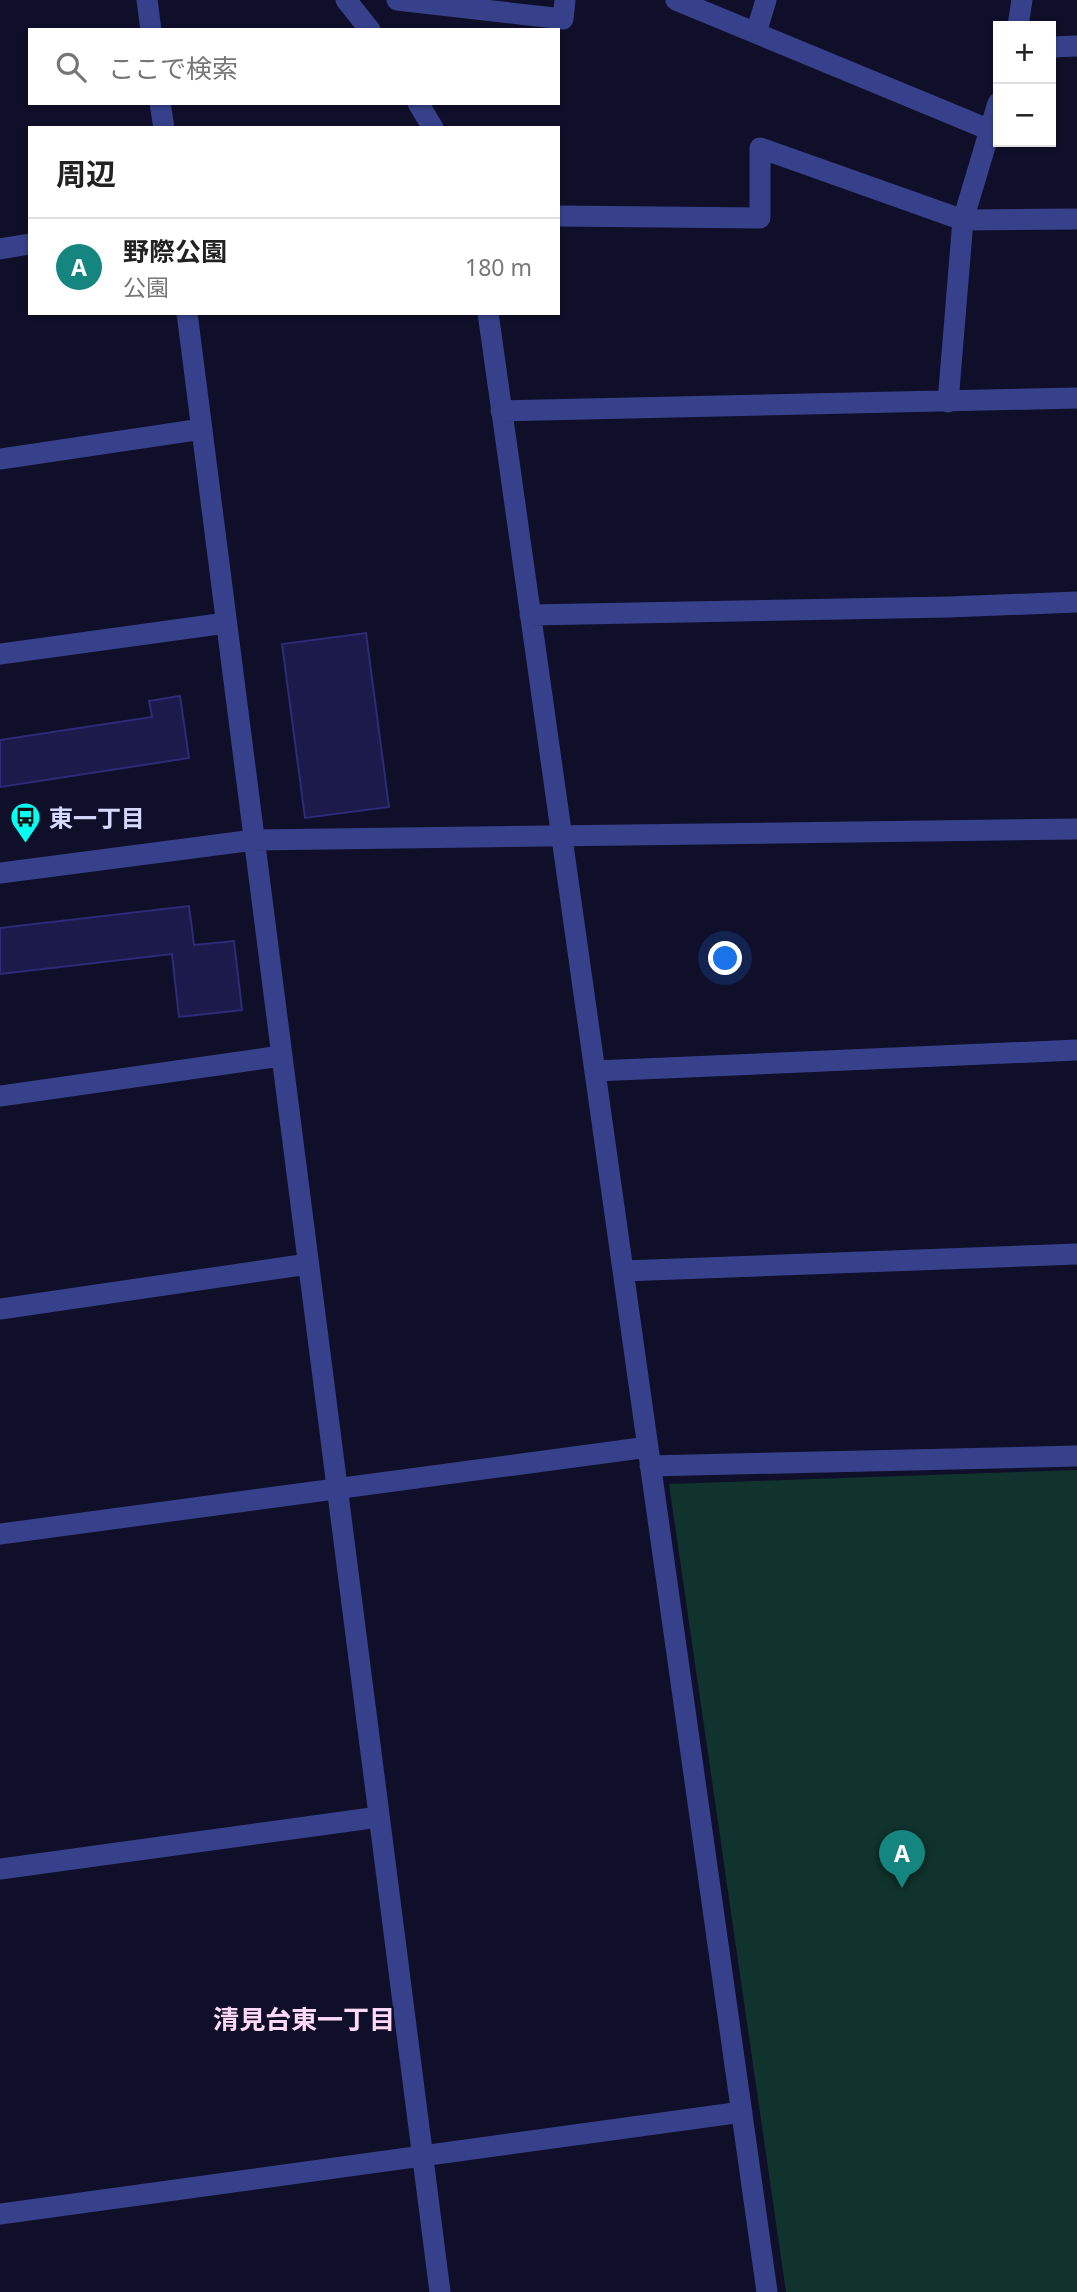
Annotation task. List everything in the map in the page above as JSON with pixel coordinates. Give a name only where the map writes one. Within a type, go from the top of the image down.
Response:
[{"type":"street","points":[[147,0],[151,28]]},
{"type":"street","points":[[346,0],[368,28]]},
{"type":"street","points":[[397,0],[563,19],[565,0]]},
{"type":"street","points":[[676,0],[990,130]]},
{"type":"street","points":[[756,33],[766,0]]},
{"type":"street","points":[[1019,21],[1022,0]]},
{"type":"street","points":[[1056,47],[1077,46]]},
{"type":"street","points":[[160,105],[164,126]]},
{"type":"street","points":[[419,105],[432,126]]},
{"type":"street","points":[[948,402],[963,220],[993,120]]},
{"type":"street","points":[[560,216],[760,218],[760,148],[963,220],[1077,219]]},
{"type":"street","points":[[0,248],[28,244]]},
{"type":"street","points":[[187,315],[440,2292]]},
{"type":"street","points":[[488,315],[768,2292]]},
{"type":"street","points":[[501,411],[1077,398]]},
{"type":"street","points":[[0,458],[202,429]]},
{"type":"street","points":[[530,615],[921,608],[1077,601]]},
{"type":"street","points":[[0,654],[226,623]]},
{"type":"street","points":[[0,873],[254,840],[1077,829]]},
{"type":"street","points":[[595,1071],[1077,1049]]},
{"type":"street","points":[[0,1096],[281,1056]]},
{"type":"street","points":[[623,1271],[1077,1254]]},
{"type":"street","points":[[0,1309],[308,1264]]},
{"type":"street","points":[[0,1534],[337,1489],[649,1456],[1077,1456]]},
{"type":"street","points":[[0,1869],[379,1818]]},
{"type":"street","points":[[0,2214],[742,2112]]},
{"type":"green space","points":[[1077,1470],[1077,2292],[786,2292],[669,1484]]},
{"type":"building","points":[[366,633],[389,807],[305,818],[282,644]]},
{"type":"building","points":[[180,696],[189,758],[0,787],[0,740],[152,717],[149,701]]},
{"type":"building","points":[[189,906],[194,945],[234,941],[242,1010],[179,1017],[172,954],[0,974],[0,928]]},
{"type":"place","name":"東一丁目","points":[[26,844]]},
{"type":"place","name":"野際公園","points":[[902,1888]]},
{"type":"district","name":"清見台東一丁目","points":[[304,2019]]}]
